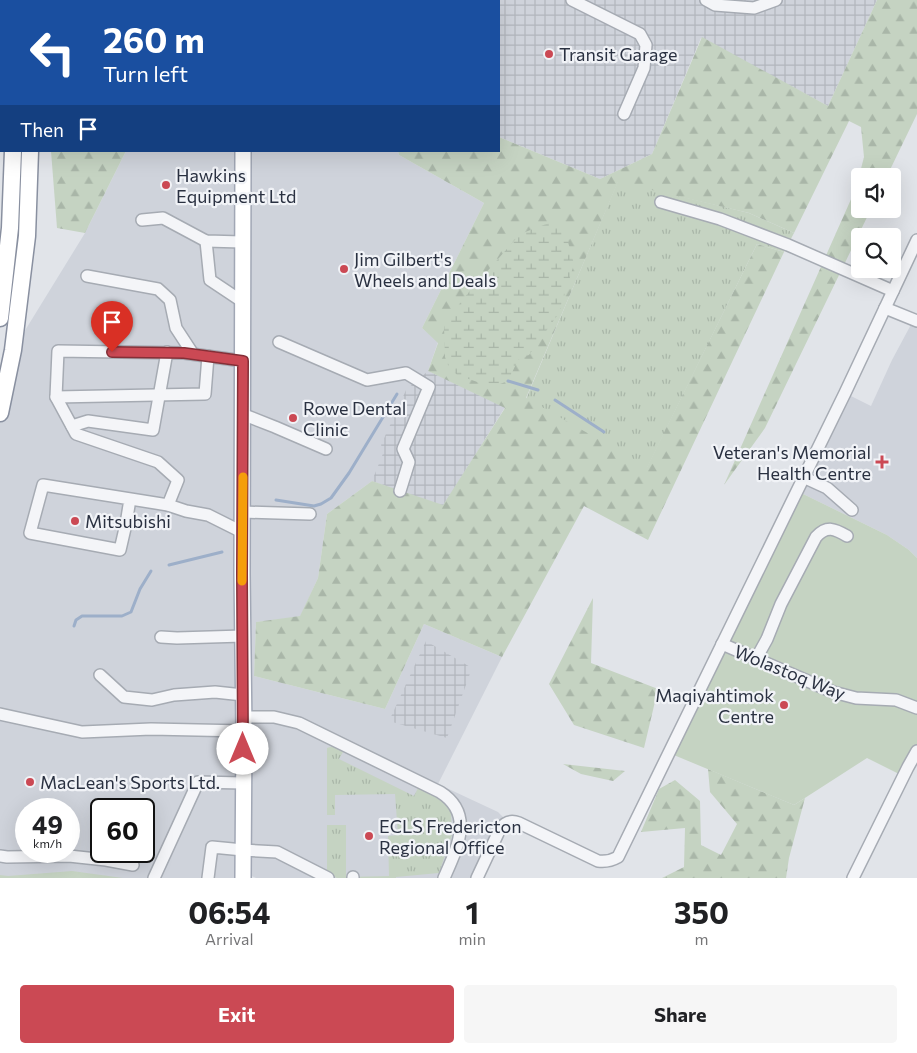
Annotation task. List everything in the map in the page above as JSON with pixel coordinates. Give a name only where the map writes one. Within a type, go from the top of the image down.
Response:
[{"type":"highway","points":[[0,318],[10,228],[13,152]]},
{"type":"highway","points":[[0,413],[13,350],[27,236],[30,152]]},
{"type":"main road","points":[[242,878],[243,152]]},
{"type":"street","points":[[572,0],[640,34],[646,45],[644,68],[624,114]]},
{"type":"street","points":[[706,0],[715,5],[754,8],[776,0]]},
{"type":"street","points":[[661,202],[720,219],[788,245],[893,291]]},
{"type":"street","points":[[142,220],[163,218],[206,241],[242,242]]},
{"type":"street","points":[[477,878],[500,829],[508,822],[514,821],[598,861],[605,862],[618,857],[845,393],[917,240]]},
{"type":"street","points":[[206,241],[210,280],[243,302]]},
{"type":"street","points":[[87,276],[158,289],[170,300],[176,328],[193,354]]},
{"type":"street","points":[[885,308],[917,321]]},
{"type":"street","points":[[279,342],[367,380],[406,373],[429,387],[403,450],[409,462],[400,491]]},
{"type":"street","points":[[168,505],[178,480],[158,462],[76,434],[56,397],[58,351],[167,352],[243,361]]},
{"type":"street","points":[[72,426],[88,421],[153,430],[167,352]]},
{"type":"street","points":[[56,397],[205,394],[208,356]]},
{"type":"street","points":[[242,414],[326,449]]},
{"type":"street","points":[[803,477],[827,488],[852,510]]},
{"type":"street","points":[[130,499],[120,550],[30,533],[43,485],[168,505],[208,515],[242,532]]},
{"type":"street","points":[[243,512],[310,514]]},
{"type":"street","points":[[756,659],[767,639],[781,604],[816,537],[827,529],[835,529],[847,536]]},
{"type":"street","points":[[161,636],[177,638],[243,636]]},
{"type":"street","name":"Wolastoq Way","points":[[722,644],[833,692],[856,698],[896,700],[917,708]]},
{"type":"street","points":[[100,675],[124,697],[152,700],[174,695],[215,692],[243,695]]},
{"type":"street","points":[[0,714],[82,732],[243,724],[274,717],[299,723],[449,798],[456,806],[459,815],[460,835],[444,878]]},
{"type":"street","points":[[853,878],[917,751]]},
{"type":"street","points":[[154,878],[198,782],[243,783]]},
{"type":"street","points":[[208,878],[212,847],[277,852],[328,878]]},
{"type":"street","points":[[0,856],[69,856],[133,865]]},
{"type":"shaded area","points":[[500,0],[877,0],[828,106],[701,38],[652,154],[600,179],[500,137]]},
{"type":"shaded area","points":[[126,152],[398,152],[399,155],[484,203],[422,328],[438,342],[428,371],[505,407],[443,506],[372,481],[327,514],[318,578],[300,617],[256,622],[254,676],[385,709],[424,624],[502,657],[438,784],[498,812],[508,822],[477,878],[256,878],[243,872],[243,878],[0,878],[0,413],[13,350],[85,233]]},
{"type":"shaded area","points":[[914,319],[917,321],[917,558],[887,535],[797,491],[845,393],[871,406],[892,360]]},
{"type":"shaded area","points":[[428,371],[505,407],[443,506],[372,481],[384,451],[381,445],[406,390]]},
{"type":"shaded area","points":[[426,641],[472,668],[447,738],[389,721]]},
{"type":"green space","points":[[877,0],[917,0],[917,114],[891,168],[861,168],[864,157],[861,127],[849,121],[794,233],[749,213],[618,182],[526,398],[647,467],[757,244],[784,252],[648,540],[584,506],[502,657],[424,624],[385,709],[254,676],[256,622],[300,616],[318,578],[327,514],[372,481],[443,505],[505,408],[428,371],[438,343],[422,328],[484,203],[399,155],[398,152],[500,152],[500,137],[600,179],[652,154],[702,37],[828,106]]},
{"type":"green space","points":[[51,152],[126,152],[85,233],[57,228]]},
{"type":"green space","points":[[618,181],[749,213],[794,233],[784,252],[757,244],[647,468],[526,399]]},
{"type":"green space","points":[[851,199],[851,218],[867,218],[862,228],[851,228],[851,250],[765,428],[724,485]]},
{"type":"green space","points":[[549,223],[564,227],[574,264],[559,313],[529,355],[518,360],[508,381],[492,387],[457,375],[448,365],[445,357],[444,327],[462,300],[520,234]]},
{"type":"green space","points":[[797,491],[887,535],[917,558],[917,751],[903,776],[867,758],[794,805],[669,753]]},
{"type":"green space","points":[[593,598],[591,663],[658,689],[644,748],[574,725],[549,684]]},
{"type":"green space","points":[[333,746],[343,752],[339,759],[414,796],[418,788],[439,798],[451,811],[452,835],[439,873],[396,878],[337,878],[327,871],[327,825],[346,825],[346,877],[389,876],[388,836],[398,835],[395,794],[335,795],[335,815],[327,815],[327,748]]},
{"type":"green space","points":[[563,764],[625,771],[613,781],[581,774]]},
{"type":"green space","points":[[708,769],[794,805],[805,798],[789,858],[786,878],[662,878],[684,867],[685,828],[641,832],[659,789],[675,780],[700,801],[701,845],[721,855],[737,824],[710,792]]},
{"type":"green space","points":[[72,871],[123,878],[0,878],[0,875]]},
{"type":"waterway","points":[[508,381],[538,390]]},
{"type":"waterway","points":[[276,500],[314,506],[331,498],[349,473],[397,394]]},
{"type":"waterway","points":[[555,400],[604,432]]},
{"type":"waterway","points":[[169,565],[222,552]]},
{"type":"waterway","points":[[74,626],[76,620],[82,616],[122,616],[131,612],[140,589],[151,571]]},
{"type":"slow traffic","points":[[242,581],[243,477]]},
{"type":"place","name":"Transit Garage","points":[[549,54]]},
{"type":"place","name":"Hawkins Equipment Ltd","points":[[166,185]]},
{"type":"place","name":"Jim Gilbert's Wheels and Deals","points":[[344,269]]},
{"type":"place","name":"Rowe Dental Clinic","points":[[293,418]]},
{"type":"place","name":"Veteran's Memorial Health Centre","points":[[882,462]]},
{"type":"place","name":"Mitsubishi","points":[[75,521]]},
{"type":"place","name":"Maqiyahtimok Centre","points":[[784,705]]},
{"type":"place","name":"MacLean's Sports Ltd.","points":[[30,782]]},
{"type":"place","name":"ECLS Fredericton Regional Office","points":[[369,836]]},
{"type":"route","points":[[112,352],[184,353],[243,361],[243,749]]}]
